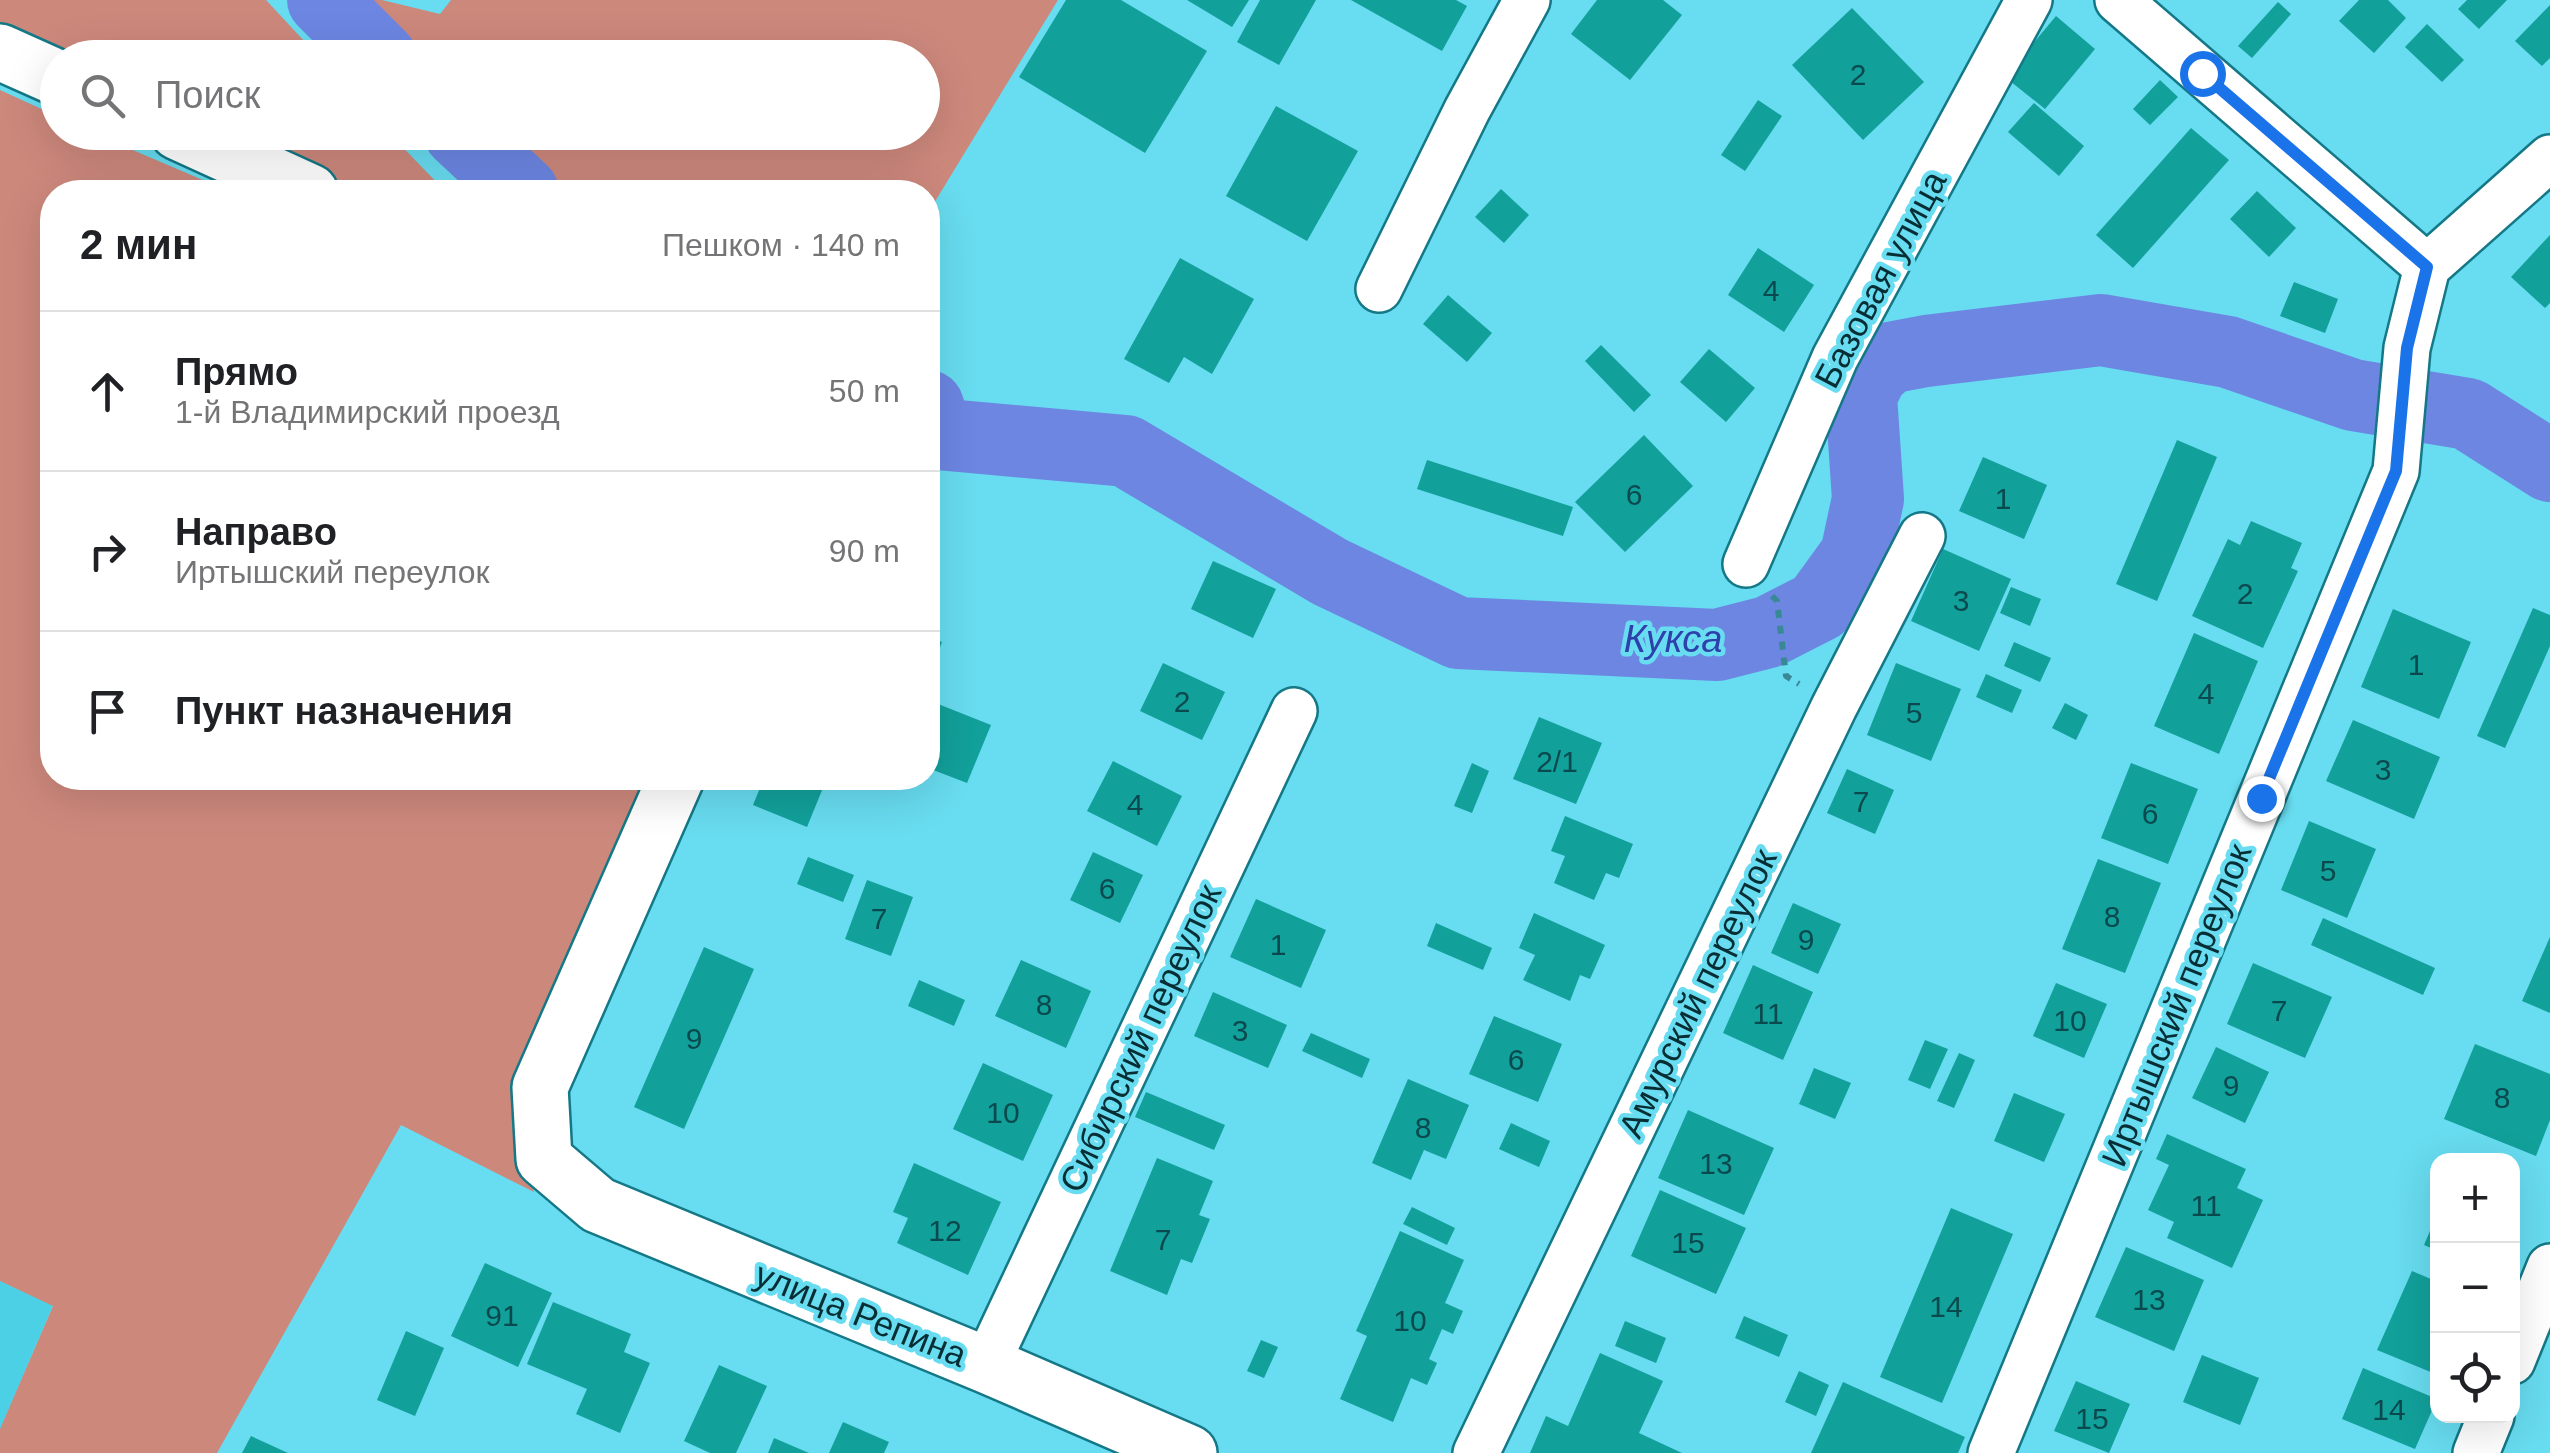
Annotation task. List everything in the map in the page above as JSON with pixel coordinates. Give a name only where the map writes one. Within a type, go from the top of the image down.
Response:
[{"type":"street","points":[[1379,289],[1467,110],[1527,0]]},
{"type":"street","name":"Базовая улица","points":[[1746,564],[1834,358],[2028,0]]},
{"type":"street","points":[[2118,0],[2427,267],[2550,158]]},
{"type":"street","points":[[0,52],[40,70]]},
{"type":"street","points":[[218,150],[284,180]]},
{"type":"street","name":"Иртышский переулок","points":[[1991,1453],[2396,471],[2407,348],[2427,267]]},
{"type":"street","name":"Амурский переулок","points":[[1476,1453],[1834,707],[1922,536]]},
{"type":"street","name":"Сибирский переулок","points":[[986,1366],[1294,711]]},
{"type":"street","name":"улица Репина","points":[[671,790],[540,1087],[544,1158],[598,1205],[1189,1453]]},
{"type":"street","points":[[2520,1341],[2550,1267]]},
{"type":"street","points":[[2476,1453],[2487,1423]]},
{"type":"path","points":[[1776,601],[1784,647]]},
{"type":"shaded area","points":[[0,0],[266,0],[303,40],[40,40],[40,44],[0,25]]},
{"type":"shaded area","points":[[361,0],[382,0],[440,14],[451,0],[1058,0],[940,193],[940,180],[519,180],[487,150],[940,150],[940,40],[387,40]]},
{"type":"shaded area","points":[[0,90],[40,108],[40,150],[133,150],[203,180],[40,180],[40,790],[650,790],[511,1109],[534,1192],[401,1125],[217,1453],[0,1453],[0,1429],[53,1306],[0,1281]]},
{"type":"shaded area","points":[[264,150],[405,150],[434,180],[328,180]]},
{"type":"shaded area","points":[[0,1281],[53,1305],[0,1429]]},
{"type":"building","points":[[1066,0],[1121,0],[1207,51],[1145,153],[1019,77]]},
{"type":"building","points":[[1187,0],[1249,0],[1232,27]]},
{"type":"building","points":[[1260,0],[1316,0],[1279,65],[1237,42]]},
{"type":"building","points":[[1351,0],[1456,0],[1467,6],[1442,51]]},
{"type":"building","points":[[1597,0],[1663,0],[1682,15],[1630,80],[1571,34]]},
{"type":"building","points":[[2359,0],[2388,0],[2406,18],[2374,53],[2339,21]]},
{"type":"building","points":[[2467,0],[2507,0],[2479,29],[2458,9]]},
{"type":"building","points":[[2278,2],[2291,14],[2252,58],[2238,46]]},
{"type":"building","points":[[2550,5],[2550,58],[2542,66],[2515,41]]},
{"type":"building","points":[[1852,8],[1924,82],[1863,140],[1792,65]]},
{"type":"building","points":[[2056,16],[2095,49],[2045,109],[2005,77]]},
{"type":"building","points":[[2427,24],[2464,60],[2442,82],[2405,47]]},
{"type":"building","points":[[2160,80],[2178,97],[2150,125],[2133,109]]},
{"type":"building","points":[[1758,100],[1782,116],[1745,171],[1721,155]]},
{"type":"building","points":[[2034,103],[2084,146],[2059,176],[2008,132]]},
{"type":"building","points":[[1276,106],[1358,151],[1307,241],[1226,196]]},
{"type":"building","points":[[2191,128],[2229,160],[2133,268],[2096,235]]},
{"type":"building","points":[[1501,189],[1529,215],[1504,243],[1475,217]]},
{"type":"building","points":[[2257,191],[2296,228],[2269,257],[2230,219]]},
{"type":"building","points":[[2550,235],[2550,303],[2545,308],[2511,277]]},
{"type":"building","points":[[1758,248],[1814,285],[1784,332],[1728,295]]},
{"type":"building","points":[[1180,258],[1254,299],[1212,374],[1184,357],[1169,383],[1124,359]]},
{"type":"building","points":[[2294,282],[2338,299],[2325,333],[2280,316]]},
{"type":"building","points":[[1448,295],[1492,333],[1467,362],[1423,324]]},
{"type":"building","points":[[1601,345],[1651,395],[1634,412],[1585,361]]},
{"type":"building","points":[[1709,349],[1755,388],[1726,422],[1680,382]]},
{"type":"building","points":[[1644,435],[1693,486],[1625,552],[1575,502]]},
{"type":"building","points":[[2177,440],[2217,457],[2157,601],[2116,584]]},
{"type":"building","points":[[1983,457],[2047,485],[2024,539],[1959,511]]},
{"type":"building","points":[[1427,460],[1573,507],[1563,536],[1417,489]]},
{"type":"building","points":[[2251,521],[2302,543],[2291,568],[2298,571],[2263,648],[2192,616],[2228,539],[2240,545]]},
{"type":"building","points":[[1943,549],[2011,579],[1979,651],[1911,621]]},
{"type":"building","points":[[1213,561],[1276,589],[1253,638],[1191,609]]},
{"type":"building","points":[[2011,587],[2041,599],[2030,626],[2000,613]]},
{"type":"building","points":[[2533,608],[2550,615],[2550,646],[2505,748],[2477,736]]},
{"type":"building","points":[[2393,609],[2471,642],[2439,719],[2361,687]]},
{"type":"building","points":[[2194,633],[2258,661],[2219,754],[2154,726]]},
{"type":"building","points":[[2014,642],[2051,658],[2040,682],[2004,666]]},
{"type":"building","points":[[1163,663],[1225,692],[1202,740],[1140,711]]},
{"type":"building","points":[[1896,663],[1961,689],[1931,761],[1867,735]]},
{"type":"building","points":[[1986,674],[2022,690],[2012,713],[1976,697]]},
{"type":"building","points":[[2065,703],[2088,715],[2076,740],[2052,728]]},
{"type":"building","points":[[940,705],[991,725],[967,783],[940,773]]},
{"type":"building","points":[[1539,717],[1602,743],[1576,804],[1513,779]]},
{"type":"building","points":[[2353,720],[2440,757],[2414,819],[2326,781]]},
{"type":"building","points":[[1113,761],[1182,796],[1157,846],[1087,811]]},
{"type":"building","points":[[1472,763],[1489,771],[1472,813],[1454,806]]},
{"type":"building","points":[[2131,763],[2198,789],[2168,864],[2101,838]]},
{"type":"building","points":[[1847,769],[1894,790],[1875,834],[1827,813]]},
{"type":"building","points":[[759,790],[822,790],[807,827],[753,805]]},
{"type":"building","points":[[1565,816],[1633,844],[1619,878],[1606,873],[1594,900],[1554,883],[1565,856],[1551,851]]},
{"type":"building","points":[[2309,821],[2376,849],[2347,918],[2281,890]]},
{"type":"building","points":[[1093,852],[1143,875],[1120,923],[1070,900]]},
{"type":"building","points":[[808,857],[854,875],[843,902],[797,884]]},
{"type":"building","points":[[2098,859],[2161,883],[2125,973],[2062,949]]},
{"type":"building","points":[[867,880],[913,897],[891,956],[845,939]]},
{"type":"building","points":[[1256,899],[1326,930],[1301,988],[1230,957]]},
{"type":"building","points":[[1793,903],[1841,924],[1818,974],[1771,953]]},
{"type":"building","points":[[1534,913],[1605,945],[1590,979],[1580,975],[1570,1001],[1523,980],[1535,955],[1519,948]]},
{"type":"building","points":[[2323,918],[2435,968],[2423,995],[2311,945]]},
{"type":"building","points":[[1436,923],[1492,948],[1483,970],[1427,946]]},
{"type":"building","points":[[2550,937],[2550,1013],[2522,1001]]},
{"type":"building","points":[[704,947],[754,969],[684,1129],[634,1107]]},
{"type":"building","points":[[1021,960],[1091,991],[1066,1048],[995,1016]]},
{"type":"building","points":[[2253,963],[2332,997],[2305,1058],[2227,1024]]},
{"type":"building","points":[[1753,965],[1813,992],[1783,1060],[1723,1033]]},
{"type":"building","points":[[919,980],[965,1000],[954,1026],[908,1006]]},
{"type":"building","points":[[2056,983],[2107,1004],[2084,1058],[2033,1036]]},
{"type":"building","points":[[1213,992],[1287,1025],[1268,1068],[1194,1036]]},
{"type":"building","points":[[1494,1016],[1562,1044],[1538,1102],[1469,1074]]},
{"type":"building","points":[[1311,1033],[1370,1059],[1362,1078],[1302,1051]]},
{"type":"building","points":[[1925,1040],[1948,1049],[1930,1089],[1908,1080]]},
{"type":"building","points":[[2475,1044],[2550,1074],[2550,1120],[2536,1156],[2444,1119]]},
{"type":"building","points":[[2216,1047],[2269,1072],[2245,1123],[2192,1098]]},
{"type":"building","points":[[1959,1053],[1975,1060],[1954,1108],[1937,1101]]},
{"type":"building","points":[[983,1063],[1053,1095],[1023,1161],[953,1129]]},
{"type":"building","points":[[1814,1068],[1851,1083],[1835,1119],[1799,1104]]},
{"type":"building","points":[[1408,1079],[1469,1105],[1446,1159],[1424,1150],[1411,1180],[1372,1163]]},
{"type":"building","points":[[1146,1092],[1225,1125],[1214,1150],[1135,1117]]},
{"type":"building","points":[[2014,1093],[2065,1114],[2044,1162],[1994,1141]]},
{"type":"building","points":[[1688,1110],[1774,1148],[1744,1215],[1658,1178]]},
{"type":"building","points":[[1511,1123],[1550,1141],[1539,1167],[1499,1149]]},
{"type":"building","points":[[2167,1134],[2246,1169],[2237,1188],[2263,1200],[2232,1268],[2167,1238],[2174,1222],[2148,1210],[2169,1165],[2156,1159]]},
{"type":"building","points":[[1157,1158],[1213,1181],[1199,1215],[1210,1219],[1192,1263],[1181,1259],[1167,1295],[1110,1271]]},
{"type":"building","points":[[914,1163],[1001,1202],[968,1275],[897,1243],[908,1218],[893,1212]]},
{"type":"building","points":[[1660,1190],[1746,1228],[1716,1294],[1631,1256]]},
{"type":"building","points":[[1412,1207],[1455,1228],[1447,1245],[1403,1224]]},
{"type":"building","points":[[1951,1208],[2013,1234],[1942,1403],[1880,1377]]},
{"type":"building","points":[[1400,1231],[1464,1260],[1445,1303],[1463,1311],[1453,1334],[1442,1329],[1429,1359],[1437,1363],[1427,1385],[1411,1378],[1393,1422],[1340,1399],[1367,1336],[1356,1331]]},
{"type":"building","points":[[2126,1247],[2204,1280],[2174,1351],[2095,1317]]},
{"type":"building","points":[[485,1263],[552,1293],[518,1367],[451,1336]]},
{"type":"building","points":[[2412,1271],[2430,1279],[2430,1372],[2377,1350]]},
{"type":"building","points":[[553,1302],[631,1334],[624,1352],[650,1363],[620,1433],[576,1414],[587,1389],[527,1364]]},
{"type":"building","points":[[1744,1316],[1788,1335],[1779,1357],[1735,1338]]},
{"type":"building","points":[[1625,1321],[1666,1338],[1656,1363],[1615,1346]]},
{"type":"building","points":[[406,1331],[444,1348],[415,1416],[377,1400]]},
{"type":"building","points":[[1261,1340],[1278,1347],[1264,1378],[1247,1371]]},
{"type":"building","points":[[1600,1353],[1663,1381],[1639,1433],[1682,1453],[1530,1453],[1546,1416],[1568,1426]]},
{"type":"building","points":[[2202,1355],[2259,1378],[2240,1425],[2183,1402]]},
{"type":"building","points":[[719,1365],[767,1386],[736,1453],[710,1453],[684,1441]]},
{"type":"building","points":[[2363,1368],[2430,1396],[2430,1415],[2415,1449],[2342,1419]]},
{"type":"building","points":[[1799,1371],[1829,1385],[1816,1416],[1785,1402]]},
{"type":"building","points":[[2076,1381],[2130,1404],[2109,1453],[2054,1431]]},
{"type":"building","points":[[1843,1382],[1965,1437],[1958,1453],[1811,1453]]},
{"type":"building","points":[[843,1422],[889,1442],[884,1453],[829,1453]]},
{"type":"building","points":[[251,1436],[288,1453],[242,1453]]},
{"type":"building","points":[[774,1438],[809,1453],[768,1453]]},
{"type":"waterway","name":"Кукса","points":[[323,0],[363,40]]},
{"type":"waterway","name":"Кукса","points":[[478,150],[510,180]]},
{"type":"waterway","name":"Кукса","points":[[940,434],[1126,451],[1330,572],[1458,633],[1717,645],[1768,632],[1819,606],[1856,555],[1868,499],[1861,396],[1872,373],[1889,358],[2101,330],[2228,352],[2353,395],[2468,414],[2550,466]]},
{"type":"route","points":[[2202,73],[2427,267],[2407,348],[2396,471],[2261,798]]}]
